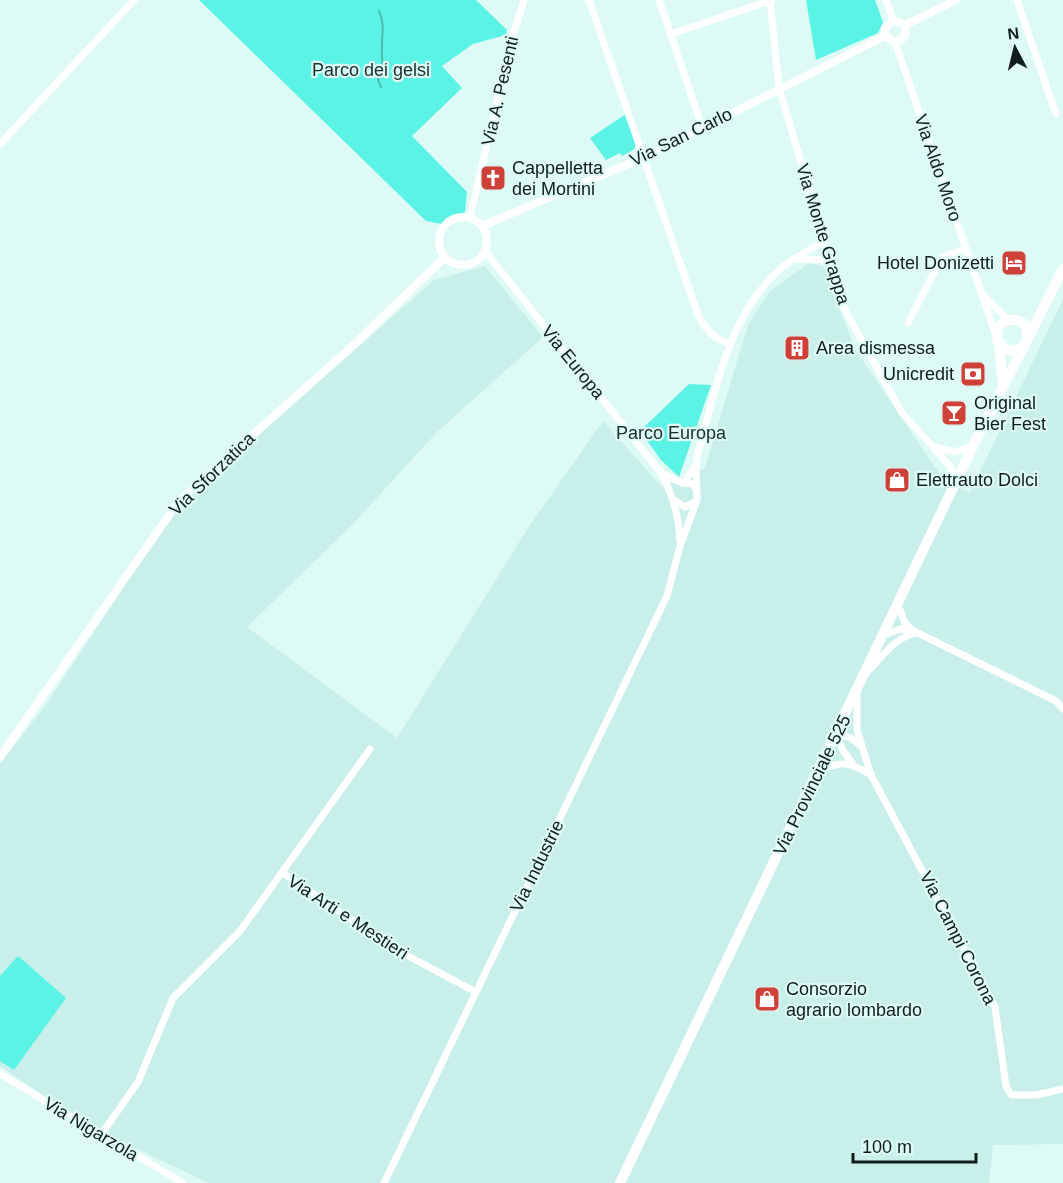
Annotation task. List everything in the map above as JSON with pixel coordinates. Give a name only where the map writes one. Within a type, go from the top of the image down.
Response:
[{"type":"main road","name":"Via Provinciale 525","points":[[620,1183],[857,693],[974,444],[1061,273]]},
{"type":"main road","points":[[1003,387],[998,328],[1013,320],[1031,316],[1046,305]]},
{"type":"main road","points":[[998,341],[1010,351],[1026,341],[1027,328],[1013,320]]},
{"type":"street","points":[[0,144],[134,0]]},
{"type":"street","name":"Via A. Pesenti","points":[[470,217],[524,0]]},
{"type":"street","points":[[589,0],[698,315],[706,329],[719,340],[730,344]]},
{"type":"street","points":[[658,0],[702,127]]},
{"type":"street","points":[[671,34],[771,0]]},
{"type":"street","name":"Via Monte Grappa","points":[[771,0],[779,88],[845,310],[896,402],[909,422],[932,446]]},
{"type":"street","points":[[885,0],[893,21]]},
{"type":"street","points":[[893,21],[905,25],[956,0]]},
{"type":"street","points":[[1017,0],[1056,114]]},
{"type":"street","points":[[893,21],[885,29],[885,36],[895,42],[902,39],[906,33],[905,25]]},
{"type":"street","name":"Via San Carlo","points":[[482,226],[645,157],[885,36]]},
{"type":"street","name":"Via Aldo Moro","points":[[895,42],[998,341]]},
{"type":"street","points":[[470,217],[482,226],[487,235],[485,251],[476,262],[468,265],[451,263],[445,257],[439,245],[440,231],[452,219],[470,217]]},
{"type":"street","name":"Via Industrie","points":[[384,1183],[667,596],[680,546],[698,497],[696,465],[730,344],[749,303],[784,266],[824,241]]},
{"type":"street","points":[[908,324],[942,257],[966,249]]},
{"type":"street","name":"Via Europa","points":[[485,251],[661,473],[674,498]]},
{"type":"street","name":"Via Sforzatica","points":[[0,757],[179,501],[358,342],[445,257]]},
{"type":"street","points":[[796,259],[829,260]]},
{"type":"street","name":"Via Aldo Moro","points":[[981,293],[1013,320]]},
{"type":"street","points":[[932,446],[955,452],[974,444]]},
{"type":"street","points":[[932,446],[950,466],[955,486]]},
{"type":"street","name":"Via Industrie","points":[[680,546],[679,521],[674,498],[676,487],[683,483],[696,465]]},
{"type":"street","name":"Via Europa","points":[[661,473],[683,483]]},
{"type":"street","points":[[674,498],[685,507],[698,497],[693,484],[683,483]]},
{"type":"street","points":[[898,605],[905,623],[915,632]]},
{"type":"street","points":[[884,635],[900,629],[915,632],[1056,701],[1063,709]]},
{"type":"street","points":[[865,674],[895,644],[915,632]]},
{"type":"street","name":"Via Campi Corona","points":[[857,693],[857,730],[871,776],[995,1007],[1006,1086],[1011,1095],[1036,1095],[1063,1089]]},
{"type":"street","points":[[837,734],[856,740],[862,748]]},
{"type":"street","name":"Via Campi Corona","points":[[837,734],[843,751],[853,764],[871,776]]},
{"type":"street","points":[[282,873],[370,749]]},
{"type":"street","points":[[819,771],[837,763],[853,764]]},
{"type":"street","name":"Via Arti e Mestieri","points":[[101,1135],[138,1082],[170,1002],[234,938],[282,873],[391,947],[476,992]]},
{"type":"street","name":"Via Nigarzola","points":[[0,1074],[183,1183]]},
{"type":"shaded area","points":[[809,263],[824,267],[855,349],[943,479],[970,493],[1063,299],[1063,1144],[993,1145],[989,1183],[208,1183],[131,1146],[65,1110],[0,1066],[0,764],[45,706],[177,507],[434,280],[485,266],[543,337],[436,433],[354,523],[247,627],[397,738],[530,525],[603,421],[662,487],[705,468],[748,325],[770,291]]},
{"type":"green space","name":"Parco dei gelsi","points":[[199,0],[476,0],[507,30],[506,35],[473,44],[442,66],[462,88],[412,136],[467,192],[465,212],[442,224],[426,221]]},
{"type":"green space","points":[[806,0],[875,0],[883,22],[878,33],[816,60]]},
{"type":"green space","points":[[626,114],[636,145],[633,150],[622,156],[620,153],[606,160],[590,138]]},
{"type":"green space","name":"Parco Europa","points":[[689,384],[711,385],[679,477],[661,460],[640,431]]},
{"type":"green space","points":[[18,956],[66,998],[14,1070],[0,1061],[0,976]]},
{"type":"waterway","points":[[379,11],[383,28],[382,66],[378,80],[381,87]]},
{"type":"place","name":"Cappelletta dei Mortini","points":[[493,178]]},
{"type":"place","name":"Hotel Donizetti","points":[[1014,263]]},
{"type":"place","name":"Area dismessa","points":[[797,348]]},
{"type":"place","name":"Unicredit","points":[[973,374]]},
{"type":"place","name":"Original Bier Fest","points":[[954,413]]},
{"type":"place","name":"Elettrauto Dolci","points":[[897,480]]},
{"type":"place","name":"Consorzio agrario lombardo","points":[[767,999]]}]
